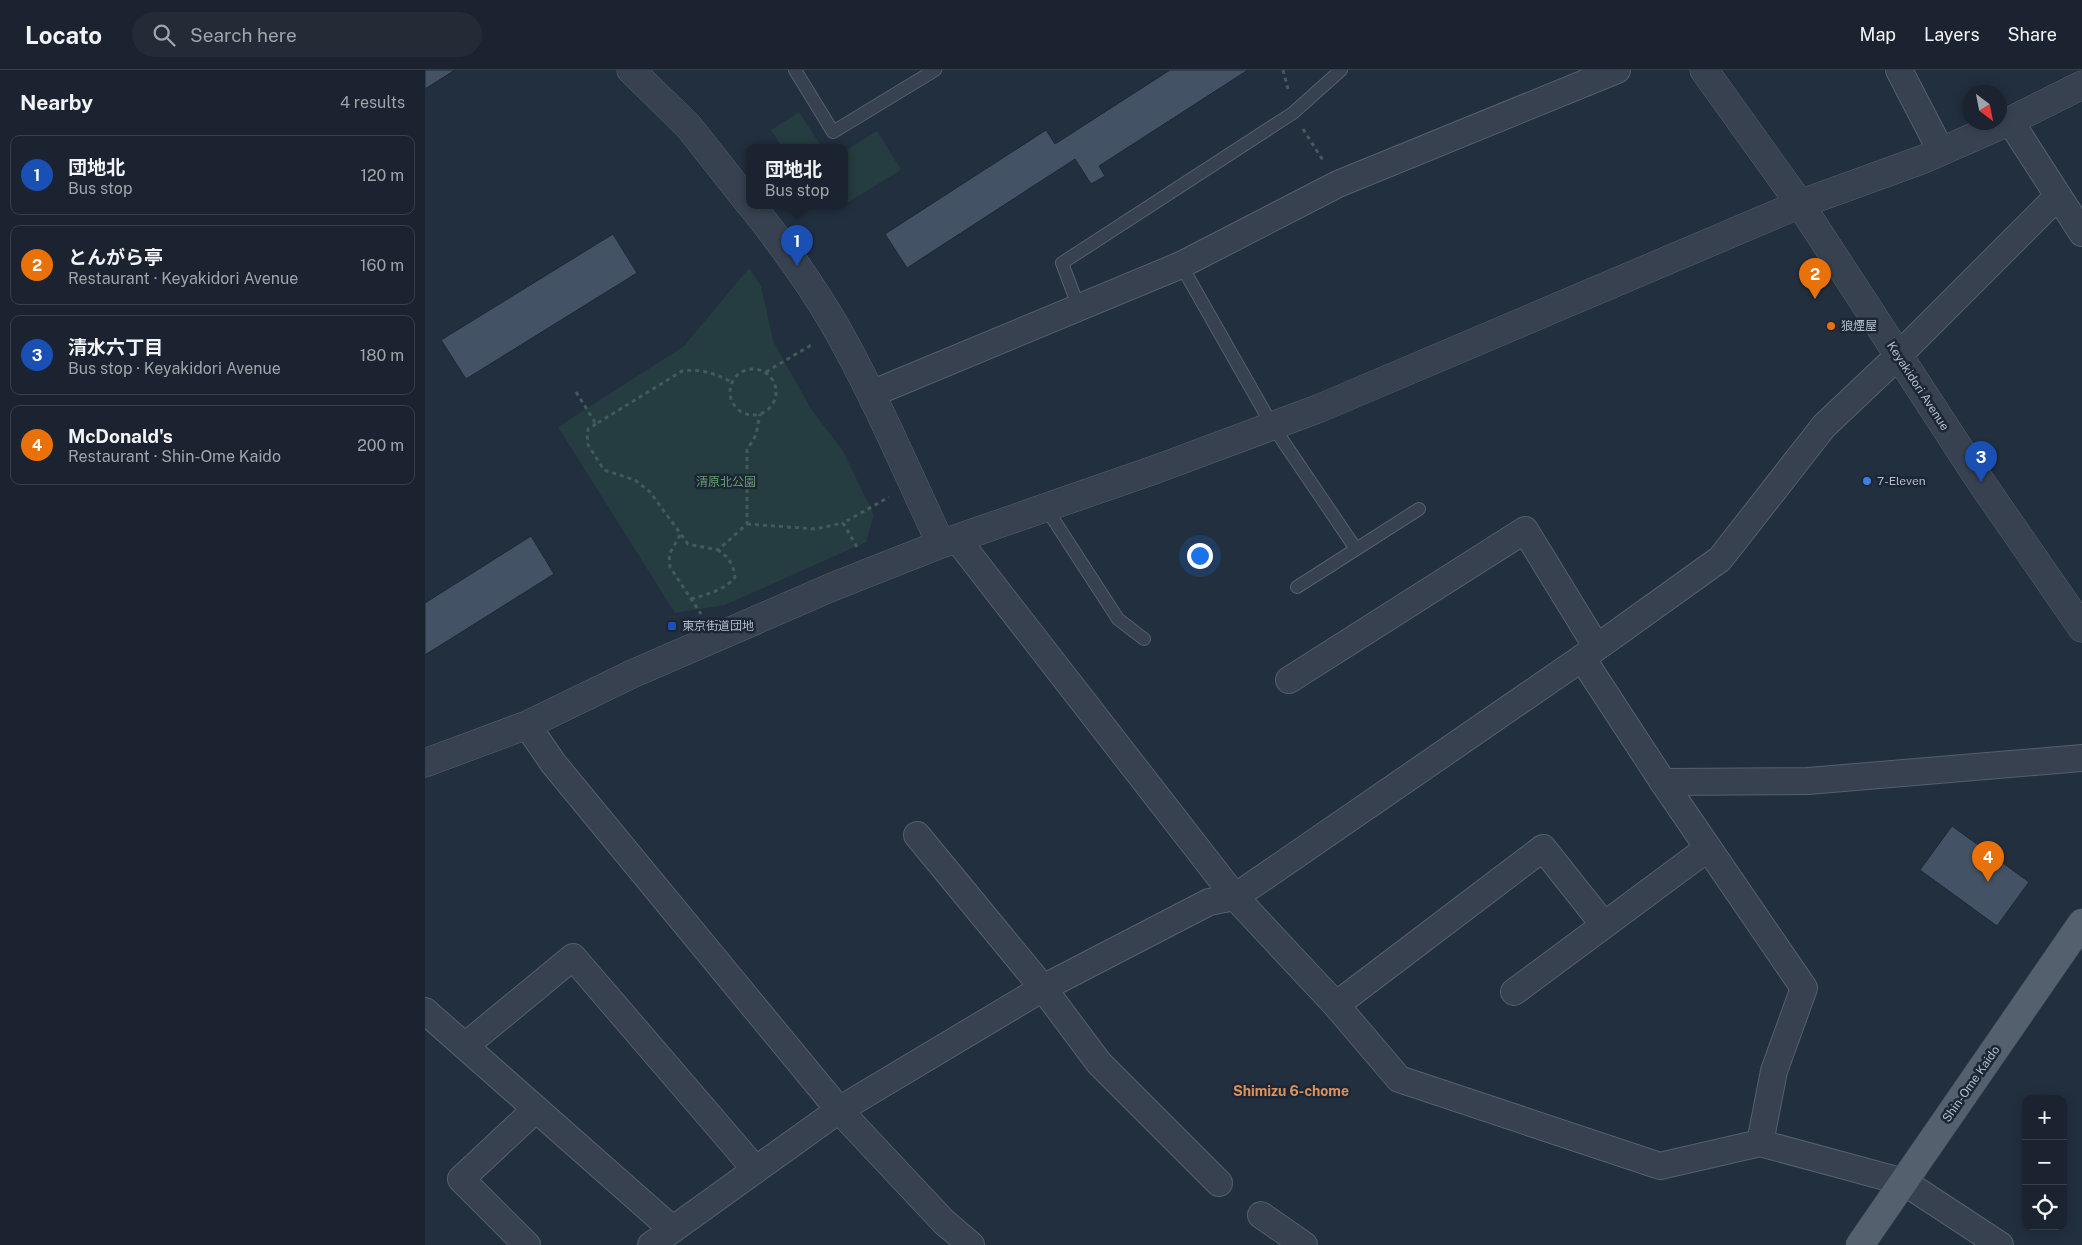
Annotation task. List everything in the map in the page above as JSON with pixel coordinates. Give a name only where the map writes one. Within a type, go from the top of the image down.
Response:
[{"type":"main road","name":"Shin-Ome Kaido","points":[[1860,1245],[2082,923]]},
{"type":"street","points":[[631,70],[689,126],[746,199]]},
{"type":"street","points":[[871,394],[1181,265],[1338,184],[1617,70]]},
{"type":"street","name":"Keyakidori Avenue","points":[[1703,70],[1800,204],[1981,482],[2082,628]]},
{"type":"street","points":[[1899,70],[1941,151]]},
{"type":"street","points":[[425,764],[527,725],[632,674],[832,587],[949,541],[1154,470],[1320,408],[1800,204],[1924,159],[2010,121],[2082,85]]},
{"type":"street","points":[[2010,121],[2082,233]]},
{"type":"street","points":[[651,1245],[839,1110],[1043,988],[1209,902],[1235,897],[1720,559],[1824,426],[1898,356],[2058,196]]},
{"type":"street","points":[[754,209],[797,266],[837,329],[871,394],[913,484],[949,541],[1235,897],[1336,1005],[1399,1079],[1660,1166],[1760,1143],[1904,1182],[2000,1245]]},
{"type":"street","points":[[1289,680],[1525,530],[1589,652],[1663,782],[1804,988],[1774,1072],[1760,1143]]},
{"type":"street","points":[[527,725],[553,763],[839,1110],[938,1216],[971,1245]]},
{"type":"street","points":[[1663,782],[1807,781],[2082,758]]},
{"type":"street","points":[[917,835],[1043,988],[1099,1063],[1219,1183]]},
{"type":"street","points":[[1336,1005],[1543,848],[1604,925]]},
{"type":"street","points":[[1514,992],[1708,848]]},
{"type":"street","points":[[465,1046],[573,957],[755,1169]]},
{"type":"street","points":[[425,1011],[672,1229]]},
{"type":"street","points":[[527,1245],[461,1179],[536,1109]]},
{"type":"street","points":[[1261,1215],[1304,1245]]},
{"type":"lane","points":[[795,70],[833,132],[935,70]]},
{"type":"lane","points":[[1079,308],[1062,263],[1293,113],[1341,70]]},
{"type":"lane","points":[[1181,265],[1272,425],[1356,549]]},
{"type":"lane","points":[[1046,508],[1118,619],[1144,639]]},
{"type":"lane","points":[[1297,586],[1419,509]]},
{"type":"path","points":[[766,372],[837,329]]},
{"type":"path","points":[[691,599],[729,585],[735,577],[734,566],[726,555],[718,550],[688,544],[650,492],[635,480],[604,470],[587,443],[588,428],[682,370],[694,369],[712,372],[732,382]]},
{"type":"path","points":[[751,369],[766,372],[772,377],[777,392],[773,406],[753,416],[739,410],[731,397],[732,382],[743,371],[751,369]]},
{"type":"path","points":[[576,392],[596,424]]},
{"type":"path","points":[[747,524],[747,450],[756,435],[760,414]]},
{"type":"path","points":[[718,550],[747,524],[815,530],[843,523],[913,484]]},
{"type":"path","points":[[843,523],[871,572]]},
{"type":"path","points":[[680,535],[669,556],[670,567],[716,638]]},
{"type":"green space","points":[[799,112],[820,144],[780,144],[771,130]]},
{"type":"green space","points":[[877,131],[901,170],[848,202],[848,149]]},
{"type":"green space","name":"清原北公園","points":[[749,268],[761,286],[773,341],[811,409],[843,451],[874,515],[866,542],[725,605],[675,613],[558,427],[684,346]]},
{"type":"building","points":[[425,70],[455,70],[425,89]]},
{"type":"building","points":[[1170,70],[1248,70],[1099,166],[1105,176],[1091,184],[1075,159],[907,268],[885,234],[1046,130],[1055,144]]},
{"type":"building","points":[[613,234],[637,273],[466,379],[441,340]]},
{"type":"building","points":[[531,536],[554,574],[425,655],[425,603]]},
{"type":"building","points":[[1952,826],[2029,882],[1997,926],[1920,870]]},
{"type":"place","name":"団地北","points":[[797,266]]},
{"type":"place","name":"とんがら亭","points":[[1815,299]]},
{"type":"place","name":"狼煙屋","points":[[1831,326]]},
{"type":"place","name":"7-Eleven","points":[[1867,481]]},
{"type":"place","name":"清水六丁目","points":[[1981,482]]},
{"type":"place","name":"東京街道団地","points":[[672,626]]},
{"type":"place","name":"McDonald's","points":[[1988,882]]},
{"type":"district","name":"Shimizu 6-chome","points":[[1291,1091]]}]
